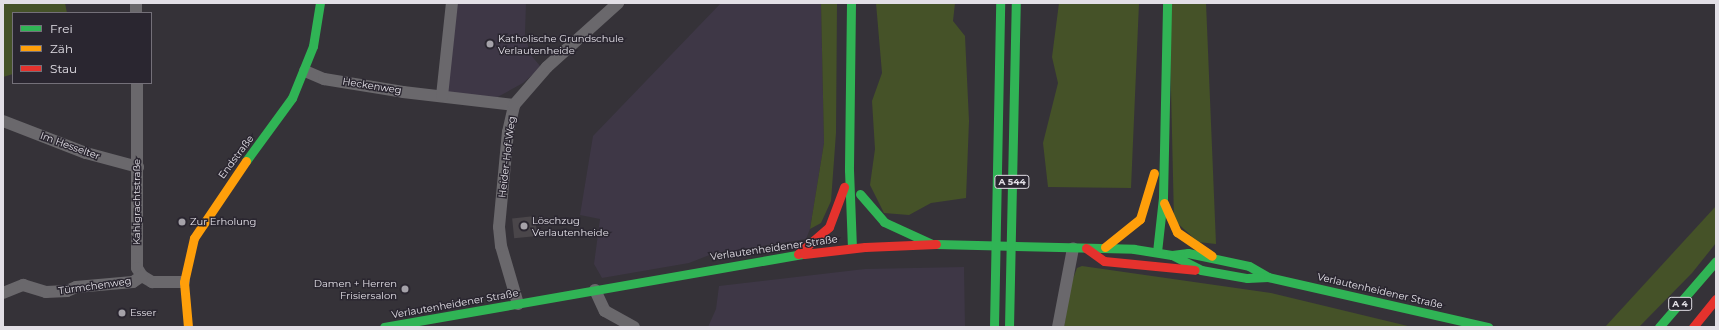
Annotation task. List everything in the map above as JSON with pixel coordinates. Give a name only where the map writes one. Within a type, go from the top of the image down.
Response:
[{"type":"main road","name":"Endstraße","points":[[188,327],[184,282],[187,259],[197,232],[214,204],[279,118],[305,71],[313,46],[320,3]]},
{"type":"main road","points":[[851,3],[849,170],[852,248]]},
{"type":"main road","points":[[859,3],[861,34]]},
{"type":"main road","name":"A 544","points":[[994,327],[1000,3]]},
{"type":"main road","name":"A 544","points":[[1009,327],[1016,3]]},
{"type":"main road","points":[[1015,37],[1025,3]]},
{"type":"main road","points":[[1157,252],[1162,198],[1167,3]]},
{"type":"main road","points":[[989,21],[999,81]]},
{"type":"main road","points":[[1149,229],[1154,173],[1155,88]]},
{"type":"main road","points":[[860,159],[861,209]]},
{"type":"main road","points":[[798,254],[829,227],[840,204],[849,170]]},
{"type":"main road","points":[[1105,248],[1140,219],[1154,173]]},
{"type":"main road","points":[[860,194],[884,222],[932,244]]},
{"type":"main road","points":[[1162,198],[1178,232],[1212,256]]},
{"type":"main road","name":"Verlautenheidener Straße","points":[[384,327],[798,254],[852,248],[865,243],[964,243],[1040,245],[1073,248],[1146,246],[1157,252],[1212,256],[1249,266],[1268,277]]},
{"type":"main road","points":[[1086,248],[1104,261],[1182,271],[1201,270]]},
{"type":"main road","name":"Verlautenheidener Straße","points":[[1172,254],[1201,270],[1247,278],[1268,277],[1488,327]]},
{"type":"main road","name":"A 4","points":[[1659,327],[1716,261]]},
{"type":"main road","name":"A 4","points":[[1692,327],[1716,299]]},
{"type":"street","points":[[442,96],[452,3]]},
{"type":"street","name":"Heider-Hof-Weg","points":[[518,304],[501,246],[499,227],[508,132],[514,105],[548,67],[618,3]]},
{"type":"street","name":"Heckenweg","points":[[305,71],[324,79],[514,105]]},
{"type":"street","name":"Kahlgrachtstraße","points":[[137,84],[137,261],[142,276]]},
{"type":"street","name":"Im Hesselter","points":[[3,121],[86,153],[138,167]]},
{"type":"street","points":[[1058,327],[1073,248]]},
{"type":"street","points":[[142,276],[152,282],[184,282]]},
{"type":"street","name":"Türmchenweg","points":[[3,293],[24,285],[46,292],[67,291],[76,287],[133,282],[142,276]]},
{"type":"street","points":[[595,290],[605,311],[634,327]]},
{"type":"shaded area","name":"Katholische Grundschule Verlautenheide","points":[[456,3],[526,3],[525,34],[530,54],[541,67],[523,83],[494,99],[446,92]]},
{"type":"shaded area","points":[[721,3],[821,3],[824,143],[810,229],[806,239],[712,254],[689,263],[602,278],[594,264],[600,219],[580,215],[593,136]]},
{"type":"shaded area","points":[[964,267],[965,327],[708,327],[716,309],[719,286],[865,269]]},
{"type":"green space","points":[[3,3],[65,3],[67,12],[12,12],[12,74],[3,77]]},
{"type":"green space","points":[[821,3],[837,3],[836,133],[831,201],[821,223],[810,229],[824,143]]},
{"type":"green space","points":[[876,3],[955,3],[953,21],[965,36],[969,121],[966,198],[931,203],[909,215],[884,213],[870,185],[875,149],[872,101],[882,73]]},
{"type":"green space","points":[[1059,3],[1139,3],[1131,188],[1048,187],[1043,143],[1058,83],[1052,57]]},
{"type":"green space","points":[[1169,3],[1206,3],[1216,244],[1198,242],[1174,220]]},
{"type":"green space","points":[[1716,206],[1716,243],[1692,273],[1639,327],[1605,327]]},
{"type":"green space","points":[[1082,266],[1271,293],[1412,327],[1064,327],[1071,284],[1077,268]]},
{"type":"building","name":"Löschzug Verlautenheide","points":[[535,216],[537,236],[514,238],[512,218]]},
{"type":"traffic: fast","points":[[246,161],[292,98],[313,46],[320,3]]},
{"type":"traffic: fast","points":[[851,3],[849,170],[852,248]]},
{"type":"traffic: fast","points":[[994,327],[1000,3]]},
{"type":"traffic: fast","points":[[1009,327],[1016,3]]},
{"type":"traffic: fast","points":[[1157,252],[1163,198],[1167,3]]},
{"type":"traffic: fast","points":[[860,194],[884,222],[932,244]]},
{"type":"traffic: fast","points":[[936,244],[1134,249],[1172,255],[1188,253],[1249,266],[1268,277]]},
{"type":"traffic: fast","points":[[384,327],[804,254]]},
{"type":"traffic: fast","points":[[1172,255],[1201,270],[1247,278],[1268,277],[1488,327]]},
{"type":"traffic: fast","points":[[1659,327],[1716,261]]},
{"type":"traffic: slow","points":[[188,327],[184,282],[194,238],[246,161]]},
{"type":"traffic: slow","points":[[1105,247],[1140,219],[1154,173]]},
{"type":"traffic: slow","points":[[1164,203],[1177,232],[1212,256]]},
{"type":"traffic: jam","points":[[798,254],[829,227],[844,187]]},
{"type":"traffic: jam","points":[[804,254],[865,247],[936,244]]},
{"type":"traffic: jam","points":[[1086,248],[1104,261],[1195,270]]},
{"type":"traffic: jam","points":[[1693,327],[1716,299]]},
{"type":"place","name":"Katholische Grundschule Verlautenheide","points":[[490,44]]},
{"type":"place","name":"Zur Erholung","points":[[182,222]]},
{"type":"place","name":"Löschzug Verlautenheide","points":[[524,226]]},
{"type":"place","name":"Damen + Herren Frisiersalon","points":[[405,289]]},
{"type":"place","name":"Esser","points":[[122,313]]}]
